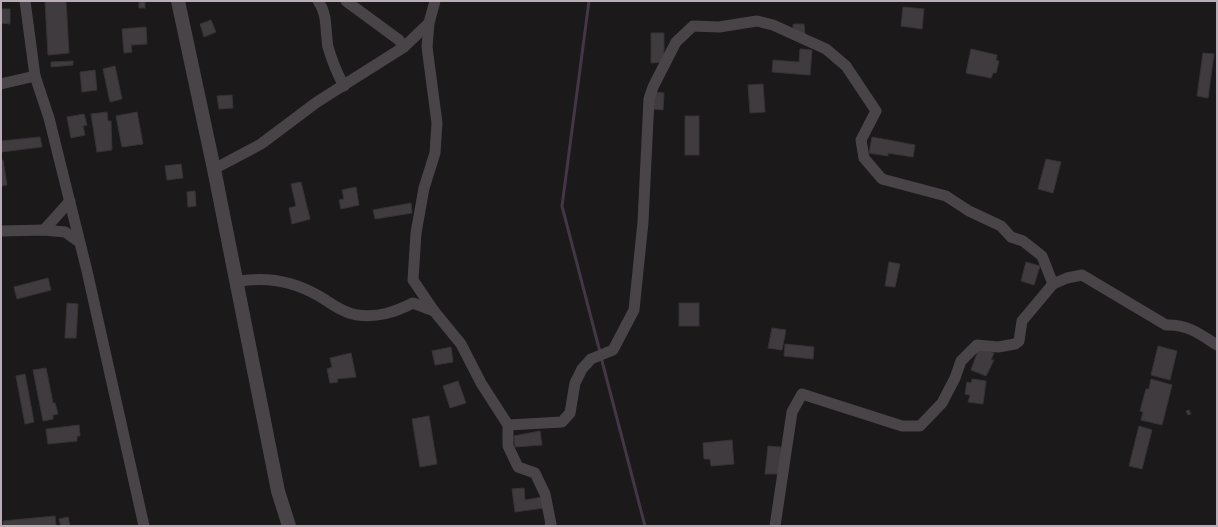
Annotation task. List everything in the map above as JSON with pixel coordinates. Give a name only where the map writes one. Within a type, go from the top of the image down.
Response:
[{"type":"street","points":[[25,1],[35,76],[49,118],[70,201],[78,241],[87,271],[144,526]]},
{"type":"street","points":[[178,1],[214,169],[278,491],[289,526]]},
{"type":"street","points":[[318,1],[324,8],[328,46],[335,69],[344,86]]},
{"type":"street","points":[[346,1],[399,40],[404,47]]},
{"type":"street","points":[[435,1],[429,23],[427,47],[437,123],[435,153],[424,188],[419,218],[413,280],[434,311],[461,344],[481,383],[508,425],[508,446],[518,467],[535,473],[544,494],[551,524],[550,526]]},
{"type":"street","points":[[508,425],[562,422],[570,413],[575,383],[582,369],[591,359],[613,350],[634,310],[644,201],[649,99],[676,42],[693,26],[719,27],[757,21],[773,25],[826,49],[846,66],[876,111],[861,140],[864,158],[882,179],[946,196],[969,211],[1001,226],[1011,237],[1023,241],[1042,256],[1054,284]]},
{"type":"street","points":[[214,169],[261,144],[317,102],[404,47],[429,23]]},
{"type":"street","points":[[1,84],[35,76]]},
{"type":"street","points":[[44,230],[70,201]]},
{"type":"street","points":[[1,231],[44,230],[65,232],[78,241]]},
{"type":"street","points":[[775,526],[792,412],[802,394],[902,426],[920,426],[942,403],[955,378],[961,361],[977,345],[998,348],[1015,344],[1019,341],[1022,321],[1054,284],[1067,278],[1082,275],[1166,325],[1180,325],[1217,345]]},
{"type":"street","points":[[236,282],[252,278],[296,284],[339,308],[355,315],[374,316],[392,312],[413,303],[434,311]]},
{"type":"building","points":[[45,1],[66,1],[69,53],[48,55]]},
{"type":"building","points":[[139,2],[145,2],[145,8],[139,8]]},
{"type":"building","points":[[903,7],[924,9],[922,29],[901,26]]},
{"type":"building","points":[[1,9],[10,9],[10,24],[1,23]]},
{"type":"building","points":[[211,20],[216,32],[204,37],[200,24]]},
{"type":"building","points":[[793,24],[804,24],[805,34],[793,34]]},
{"type":"building","points":[[146,27],[147,44],[131,45],[132,52],[124,53],[122,29]]},
{"type":"building","points":[[651,33],[664,33],[664,62],[651,63]]},
{"type":"building","points":[[800,49],[812,50],[810,75],[772,72],[773,60],[799,62]]},
{"type":"building","points":[[971,49],[997,55],[996,60],[999,61],[996,73],[993,73],[991,78],[966,73]]},
{"type":"building","points":[[1203,53],[1214,54],[1208,98],[1197,96]]},
{"type":"building","points":[[73,61],[73,65],[51,67],[51,62]]},
{"type":"building","points":[[115,66],[122,99],[110,102],[103,69]]},
{"type":"building","points":[[95,70],[97,90],[82,92],[80,72]]},
{"type":"building","points":[[763,84],[765,112],[750,113],[748,85]]},
{"type":"building","points":[[654,92],[664,93],[663,110],[653,109]]},
{"type":"building","points":[[232,95],[233,108],[219,109],[217,96]]},
{"type":"building","points":[[107,112],[108,121],[111,121],[112,150],[97,152],[91,114]]},
{"type":"building","points":[[137,112],[143,144],[122,147],[116,116]]},
{"type":"building","points":[[84,114],[87,125],[83,126],[85,135],[71,138],[67,117]]},
{"type":"building","points":[[685,116],[699,116],[699,155],[685,155]]},
{"type":"building","points":[[40,137],[42,147],[1,152],[1,141]]},
{"type":"building","points":[[872,137],[915,145],[913,157],[888,153],[888,156],[869,153]]},
{"type":"building","points":[[1046,159],[1061,162],[1053,193],[1038,189]]},
{"type":"building","points":[[3,160],[7,185],[1,186],[1,161]]},
{"type":"building","points":[[181,164],[183,178],[167,180],[165,166]]},
{"type":"building","points":[[301,182],[310,219],[292,224],[289,208],[296,206],[291,184]]},
{"type":"building","points":[[356,187],[359,205],[341,209],[339,200],[344,199],[342,190]]},
{"type":"building","points":[[195,191],[196,206],[188,207],[187,192]]},
{"type":"building","points":[[411,203],[412,213],[375,219],[373,210]]},
{"type":"building","points":[[889,262],[900,264],[895,287],[885,286]]},
{"type":"building","points":[[1026,262],[1040,266],[1034,285],[1021,281]]},
{"type":"building","points":[[48,278],[51,290],[17,299],[14,287]]},
{"type":"building","points":[[67,303],[78,304],[76,338],[65,338]]},
{"type":"building","points":[[679,303],[699,303],[699,326],[679,326]]},
{"type":"building","points":[[772,328],[786,330],[782,350],[768,348]]},
{"type":"building","points":[[785,344],[814,347],[813,359],[784,356]]},
{"type":"building","points":[[1158,346],[1177,351],[1170,380],[1151,375]]},
{"type":"building","points":[[451,347],[453,362],[435,365],[432,351]]},
{"type":"building","points":[[979,348],[994,353],[991,360],[994,360],[986,376],[971,370]]},
{"type":"building","points":[[351,353],[356,377],[337,379],[338,382],[330,383],[327,369],[332,367],[330,358]]},
{"type":"building","points":[[46,368],[53,403],[55,403],[58,414],[53,415],[53,419],[43,421],[33,370]]},
{"type":"building","points":[[25,374],[34,422],[25,424],[16,376]]},
{"type":"building","points":[[972,379],[986,381],[983,404],[968,402],[970,395],[965,394],[967,382],[971,383]]},
{"type":"building","points":[[1151,379],[1172,385],[1162,425],[1141,420],[1143,412],[1140,411],[1146,389],[1149,389]]},
{"type":"building","points":[[458,381],[466,403],[450,408],[443,386]]},
{"type":"building","points":[[1189,410],[1191,414],[1188,415],[1186,411]]},
{"type":"building","points":[[429,416],[437,464],[420,467],[412,419]]},
{"type":"building","points":[[79,425],[80,436],[77,436],[77,441],[48,444],[46,429]]},
{"type":"building","points":[[1139,426],[1152,430],[1142,469],[1129,466]]},
{"type":"building","points":[[540,431],[542,445],[515,447],[514,436]]},
{"type":"building","points":[[732,440],[734,464],[711,466],[710,459],[704,459],[703,443]]},
{"type":"building","points":[[768,446],[781,447],[780,474],[765,474]]},
{"type":"building","points":[[524,488],[525,500],[543,497],[544,508],[515,512],[512,489]]},
{"type":"building","points":[[55,516],[56,526],[3,526],[3,521]]},
{"type":"building","points":[[68,517],[70,526],[61,526],[59,519]]},
{"type":"waterway","points":[[589,1],[562,206],[600,352]]},
{"type":"waterway","points":[[601,357],[645,526]]}]
